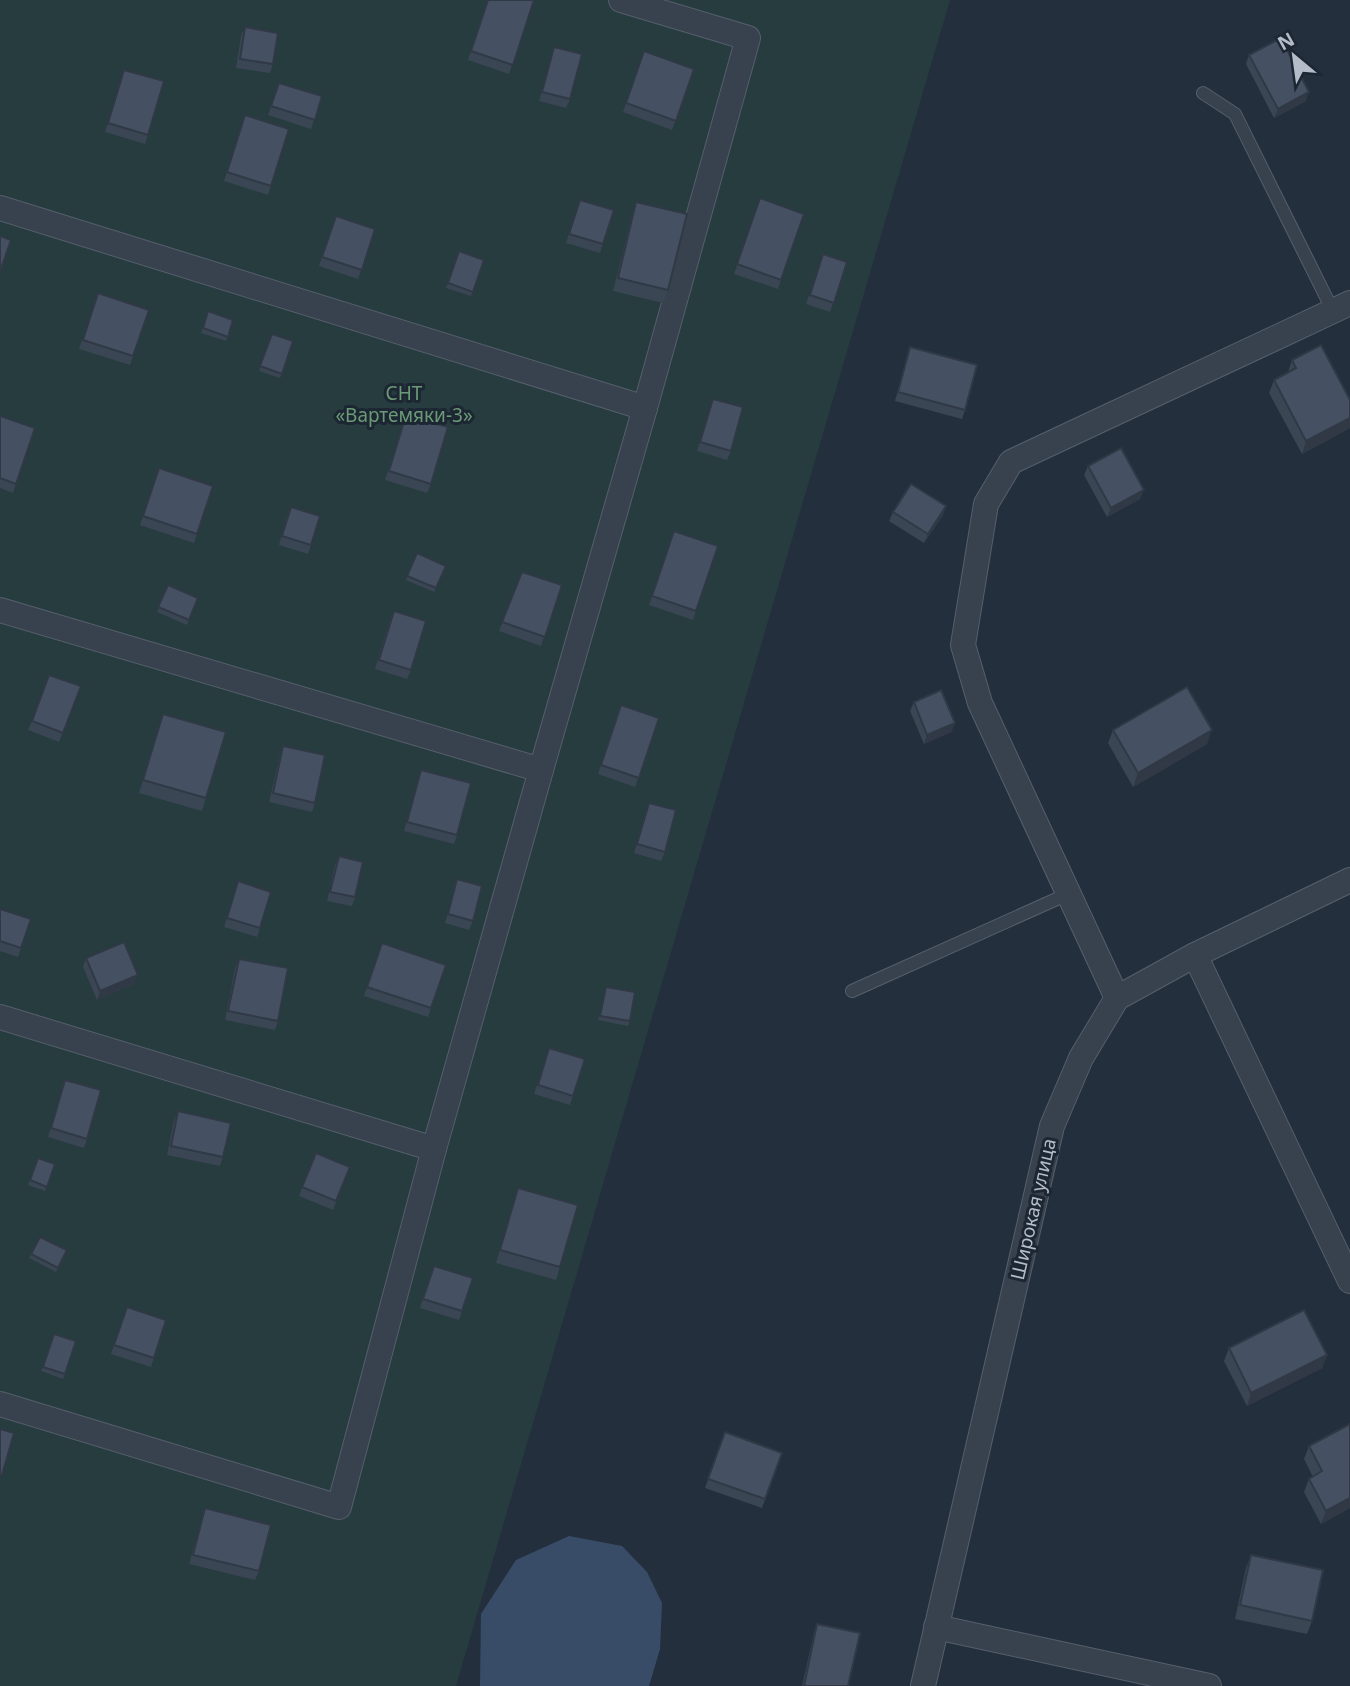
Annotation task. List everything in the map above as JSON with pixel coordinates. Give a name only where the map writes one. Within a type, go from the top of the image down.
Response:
[{"type":"street","points":[[0,1404],[339,1507],[434,1149],[748,38],[621,0]]},
{"type":"street","points":[[0,208],[645,408]]},
{"type":"street","points":[[1341,307],[1011,462],[986,504],[963,645],[980,703],[1117,998],[1195,955],[1350,880]]},
{"type":"street","points":[[0,610],[541,770]]},
{"type":"street","points":[[1195,955],[1350,1281]]},
{"type":"street","name":"Широкая улица","points":[[923,1686],[1052,1126],[1081,1058],[1117,998]]},
{"type":"street","points":[[0,1017],[434,1149]]},
{"type":"street","points":[[936,1627],[1209,1686]]},
{"type":"lane","points":[[1203,93],[1235,114],[1341,307]]},
{"type":"lane","points":[[852,991],[1070,893]]},
{"type":"green space","name":"СНТ «Вартемяки-3»","points":[[0,0],[950,0],[456,1686],[0,1686]]},
{"type":"water","points":[[569,1536],[622,1546],[647,1572],[662,1603],[660,1649],[649,1686],[480,1686],[481,1614],[516,1560]]},
{"type":"building","points":[[488,0],[534,0],[513,65],[471,51]]},
{"type":"building","points":[[245,27],[278,33],[273,64],[240,59]]},
{"type":"building","points":[[1281,38],[1309,92],[1278,109],[1249,55]]},
{"type":"building","points":[[554,47],[582,54],[570,99],[542,92]]},
{"type":"building","points":[[644,51],[694,69],[676,121],[626,103]]},
{"type":"building","points":[[124,70],[164,81],[148,135],[108,123]]},
{"type":"building","points":[[279,83],[322,96],[315,120],[271,106]]},
{"type":"building","points":[[245,115],[289,129],[271,186],[227,172]]},
{"type":"building","points":[[760,198],[804,214],[781,280],[737,264]]},
{"type":"building","points":[[580,200],[614,210],[603,244],[569,234]]},
{"type":"building","points":[[636,202],[687,214],[668,290],[618,278]]},
{"type":"building","points":[[336,216],[375,229],[362,270],[322,257]]},
{"type":"building","points":[[0,236],[11,240],[0,272]]},
{"type":"building","points":[[459,251],[484,260],[473,292],[448,283]]},
{"type":"building","points":[[823,254],[847,262],[834,303],[810,295]]},
{"type":"building","points":[[98,293],[149,310],[133,356],[83,340]]},
{"type":"building","points":[[208,311],[233,320],[228,337],[203,328]]},
{"type":"building","points":[[272,334],[293,341],[282,374],[260,366]]},
{"type":"building","points":[[1321,345],[1350,400],[1350,418],[1306,441],[1274,380],[1296,368],[1292,360]]},
{"type":"building","points":[[910,347],[977,365],[965,410],[898,392]]},
{"type":"building","points":[[713,399],[743,407],[731,451],[700,442]]},
{"type":"building","points":[[406,415],[448,427],[431,484],[389,471]]},
{"type":"building","points":[[0,416],[35,428],[16,484],[0,478]]},
{"type":"building","points":[[1121,448],[1144,490],[1111,508],[1088,466]]},
{"type":"building","points":[[159,468],[213,486],[197,534],[143,516]]},
{"type":"building","points":[[911,484],[946,506],[928,534],[893,512]]},
{"type":"building","points":[[291,507],[320,516],[311,545],[282,536]]},
{"type":"building","points":[[674,531],[718,546],[696,611],[652,596]]},
{"type":"building","points":[[417,553],[446,566],[436,588],[407,576]]},
{"type":"building","points":[[522,572],[562,585],[545,637],[502,622]]},
{"type":"building","points":[[168,585],[198,598],[189,620],[158,607]]},
{"type":"building","points":[[394,611],[426,621],[411,670],[379,660]]},
{"type":"building","points":[[49,675],[81,686],[63,733],[32,721]]},
{"type":"building","points":[[1187,687],[1212,730],[1138,773],[1113,730]]},
{"type":"building","points":[[941,690],[955,723],[927,735],[914,702]]},
{"type":"building","points":[[621,705],[659,718],[639,778],[601,765]]},
{"type":"building","points":[[163,714],[226,732],[206,798],[143,780]]},
{"type":"building","points":[[283,746],[325,755],[315,803],[273,793]]},
{"type":"building","points":[[421,770],[471,783],[457,835],[407,822]]},
{"type":"building","points":[[649,803],[676,810],[665,852],[637,844]]},
{"type":"building","points":[[339,856],[363,862],[355,897],[330,892]]},
{"type":"building","points":[[457,879],[482,886],[473,921],[448,914]]},
{"type":"building","points":[[238,881],[271,892],[260,928],[227,918]]},
{"type":"building","points":[[0,909],[31,919],[21,948],[0,941]]},
{"type":"building","points":[[124,942],[138,975],[100,991],[86,958]]},
{"type":"building","points":[[382,943],[446,965],[431,1008],[367,987]]},
{"type":"building","points":[[239,959],[288,968],[278,1021],[228,1011]]},
{"type":"building","points":[[606,987],[635,992],[630,1021],[600,1016]]},
{"type":"building","points":[[549,1048],[585,1059],[573,1096],[538,1085]]},
{"type":"building","points":[[65,1080],[101,1090],[87,1139],[51,1128]]},
{"type":"building","points":[[178,1111],[231,1123],[223,1157],[171,1146]]},
{"type":"building","points":[[316,1153],[350,1167],[336,1201],[302,1187]]},
{"type":"building","points":[[38,1158],[55,1164],[47,1187],[30,1180]]},
{"type":"building","points":[[518,1188],[578,1205],[560,1267],[500,1250]]},
{"type":"building","points":[[40,1237],[67,1250],[58,1268],[31,1254]]},
{"type":"building","points":[[434,1266],[473,1278],[462,1311],[423,1299]]},
{"type":"building","points":[[127,1307],[166,1320],[154,1358],[114,1345]]},
{"type":"building","points":[[1304,1310],[1327,1355],[1251,1393],[1229,1348]]},
{"type":"building","points":[[54,1334],[76,1341],[65,1374],[43,1367]]},
{"type":"building","points":[[1350,1424],[1350,1498],[1326,1511],[1309,1479],[1322,1471],[1309,1446]]},
{"type":"building","points":[[0,1429],[14,1433],[2,1475],[0,1475]]},
{"type":"building","points":[[725,1432],[782,1453],[765,1499],[708,1479]]},
{"type":"building","points":[[205,1508],[271,1525],[259,1571],[193,1555]]},
{"type":"building","points":[[1251,1555],[1323,1570],[1312,1621],[1240,1605]]},
{"type":"building","points":[[817,1624],[860,1633],[848,1686],[804,1686]]}]
